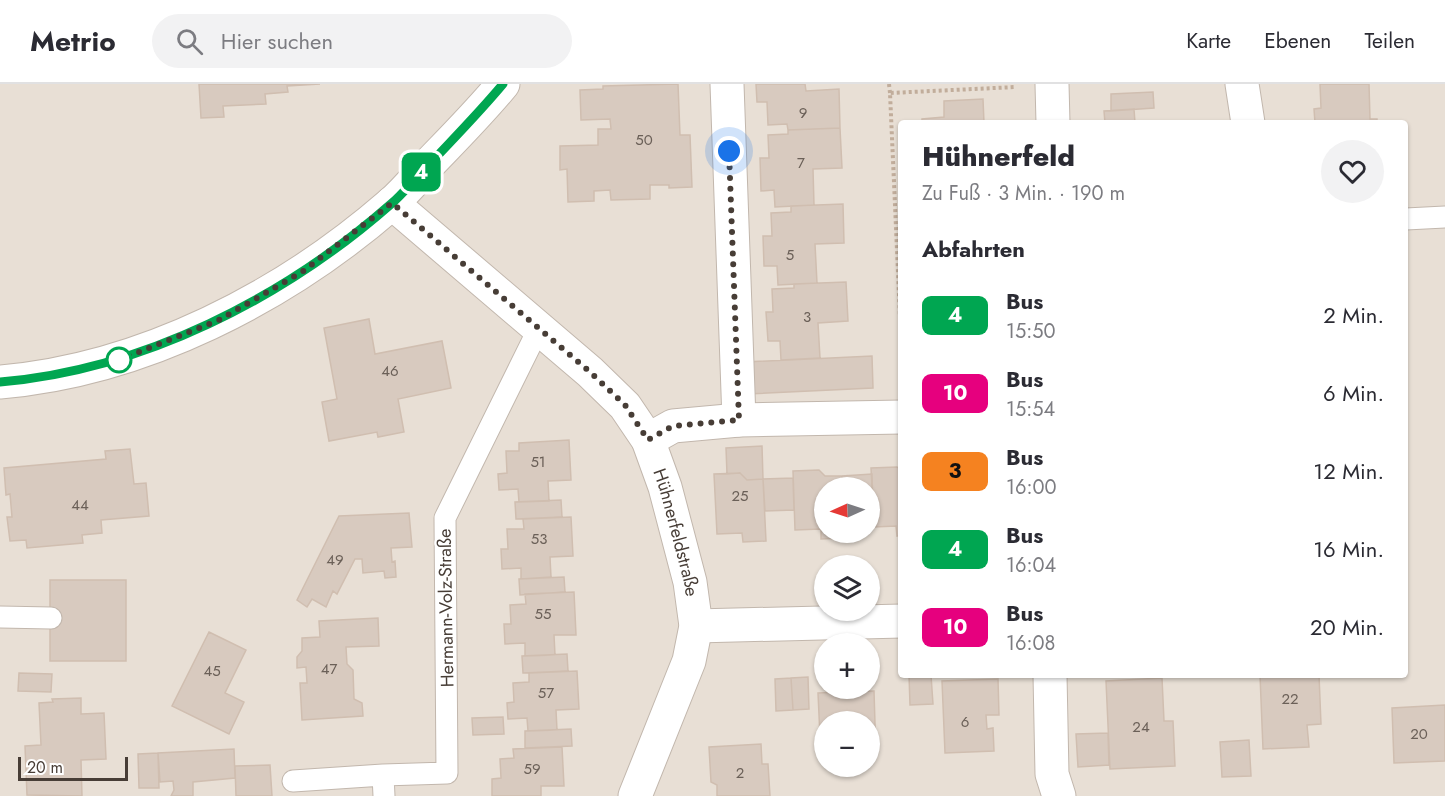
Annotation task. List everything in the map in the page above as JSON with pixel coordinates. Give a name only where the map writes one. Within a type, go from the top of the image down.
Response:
[{"type":"street","points":[[0,382],[33,379],[119,360],[219,320],[302,272],[392,203],[481,111],[503,84]]},
{"type":"street","points":[[727,84],[739,420]]},
{"type":"street","points":[[1052,84],[1053,120]]},
{"type":"street","points":[[1242,84],[1248,120]]},
{"type":"street","name":"Hühnerfeldstraße","points":[[392,203],[590,372],[625,405],[648,440],[665,487],[690,582],[696,626],[689,661],[635,796]]},
{"type":"street","points":[[648,440],[673,426],[739,420],[898,417]]},
{"type":"street","points":[[696,626],[898,621]]},
{"type":"street","points":[[1050,678],[1052,774],[1059,796]]},
{"type":"lane","points":[[1408,219],[1445,217]]},
{"type":"lane","name":"Hermann-Volz-Straße","points":[[293,781],[384,786],[447,773],[445,518],[539,328]]},
{"type":"lane","points":[[0,617],[51,618]]},
{"type":"path","points":[[889,84],[898,272]]},
{"type":"path","points":[[890,93],[1019,87]]},
{"type":"shaded area","points":[[0,84],[1445,84],[1445,796],[0,796]]},
{"type":"building","points":[[199,84],[320,84],[287,86],[288,92],[265,94],[266,104],[223,106],[224,117],[201,118]]},
{"type":"building","points":[[678,84],[680,135],[690,135],[692,187],[669,188],[669,185],[650,185],[650,199],[611,200],[610,190],[594,191],[594,201],[568,202],[567,169],[560,170],[560,146],[598,145],[598,129],[611,129],[610,119],[581,120],[580,90],[603,89],[603,86]]},
{"type":"building","points":[[756,84],[805,84],[806,91],[839,89],[840,128],[788,130],[787,124],[768,125],[767,102],[757,102]]},
{"type":"building","points":[[1320,84],[1369,84],[1370,119],[1377,120],[1315,120],[1314,109],[1321,108]]},
{"type":"building","points":[[1153,92],[1154,108],[1111,111],[1111,94]]},
{"type":"building","points":[[983,99],[984,120],[922,120],[944,117],[944,101]]},
{"type":"building","points":[[1134,109],[1135,120],[1105,120],[1104,111]]},
{"type":"building","points":[[840,128],[842,168],[813,169],[814,205],[775,207],[774,190],[761,191],[760,158],[769,158],[768,135],[788,134],[788,130]]},
{"type":"building","points":[[843,204],[844,243],[815,244],[817,283],[778,285],[777,266],[764,266],[763,236],[772,236],[771,213],[791,212],[791,206]]},
{"type":"building","points":[[846,282],[848,321],[818,323],[820,358],[781,360],[780,341],[768,341],[766,312],[773,312],[772,289],[794,288],[794,284]]},
{"type":"building","points":[[369,319],[375,354],[442,341],[451,388],[398,399],[404,432],[378,437],[377,432],[329,441],[322,402],[337,399],[324,328]]},
{"type":"building","points":[[872,356],[873,388],[747,394],[745,362]]},
{"type":"building","points":[[569,440],[571,480],[548,481],[549,501],[519,502],[518,489],[499,490],[498,474],[507,473],[506,451],[519,451],[519,443]]},
{"type":"building","points":[[762,446],[763,479],[747,480],[740,473],[727,474],[726,448]]},
{"type":"building","points":[[130,449],[134,484],[146,483],[149,516],[101,520],[102,533],[82,535],[83,543],[27,548],[26,540],[10,541],[7,517],[12,517],[10,494],[6,495],[4,468],[106,459],[105,451]]},
{"type":"building","points":[[871,468],[898,468],[898,536],[896,526],[880,527],[880,477],[871,477]]},
{"type":"building","points":[[819,470],[825,476],[842,476],[814,477],[814,529],[795,530],[793,471]]},
{"type":"building","points":[[740,473],[747,480],[763,479],[766,541],[743,542],[742,533],[717,534],[714,474]]},
{"type":"building","points":[[872,474],[872,477],[842,477]]},
{"type":"building","points":[[793,478],[794,510],[765,511],[763,479]]},
{"type":"building","points":[[561,500],[562,517],[516,519],[515,502]]},
{"type":"building","points":[[409,513],[412,547],[391,548],[396,577],[385,578],[384,571],[363,573],[362,559],[355,559],[337,594],[333,591],[326,607],[312,599],[307,607],[297,600],[339,516]]},
{"type":"building","points":[[571,517],[573,556],[550,557],[551,577],[521,579],[521,568],[502,569],[501,549],[508,549],[507,529],[524,529],[523,519]]},
{"type":"building","points":[[564,577],[565,592],[520,595],[519,579]]},
{"type":"building","points":[[50,580],[126,580],[126,661],[50,661]]},
{"type":"building","points":[[574,592],[576,635],[554,635],[555,655],[525,656],[525,643],[505,644],[504,624],[511,624],[510,605],[526,604],[525,594]]},
{"type":"building","points":[[378,618],[379,646],[346,647],[347,664],[353,670],[354,699],[362,703],[363,716],[302,720],[300,683],[307,683],[306,667],[297,668],[297,657],[302,651],[302,638],[320,637],[319,621]]},
{"type":"building","points":[[209,632],[246,650],[225,693],[244,702],[229,734],[172,706]]},
{"type":"building","points":[[567,654],[568,671],[523,673],[522,656]]},
{"type":"building","points":[[577,671],[579,709],[556,710],[557,730],[528,731],[527,718],[508,719],[507,703],[514,702],[513,683],[529,682],[529,673]]},
{"type":"building","points":[[19,673],[52,674],[51,692],[18,691]]},
{"type":"building","points":[[808,677],[809,709],[793,710],[791,678]]},
{"type":"building","points":[[791,678],[793,710],[776,711],[775,679]]},
{"type":"building","points":[[909,678],[931,678],[933,704],[910,705]]},
{"type":"building","points":[[1162,678],[1164,721],[1173,721],[1175,766],[1110,769],[1106,681]]},
{"type":"building","points":[[1260,678],[1319,678],[1321,724],[1307,725],[1309,747],[1263,749]]},
{"type":"building","points":[[998,679],[999,715],[986,715],[987,729],[993,728],[994,751],[945,753],[942,681]]},
{"type":"building","points":[[81,698],[81,714],[104,713],[106,759],[81,760],[82,796],[27,795],[25,746],[41,745],[39,703],[53,702],[52,699]]},
{"type":"building","points":[[818,699],[874,699],[875,711],[819,711]]},
{"type":"building","points":[[1445,705],[1445,761],[1394,763],[1392,708]]},
{"type":"building","points":[[503,717],[504,734],[473,735],[472,718]]},
{"type":"building","points":[[571,729],[572,746],[525,748],[525,731]]},
{"type":"building","points":[[1108,733],[1109,765],[1078,767],[1076,734]]},
{"type":"building","points":[[1249,740],[1251,776],[1222,777],[1220,742]]},
{"type":"building","points":[[761,744],[762,764],[768,764],[770,796],[717,796],[717,785],[711,782],[709,747]]},
{"type":"building","points":[[562,747],[564,786],[541,786],[541,796],[492,796],[492,779],[501,778],[500,759],[514,758],[513,749]]},
{"type":"building","points":[[234,749],[235,778],[193,782],[193,796],[171,796],[174,790],[173,781],[160,782],[158,753]]},
{"type":"building","points":[[158,753],[159,788],[139,788],[138,754]]},
{"type":"building","points":[[270,765],[272,796],[236,796],[235,766]]},
{"type":"bus line","name":"4","points":[[0,382],[33,379],[119,360],[219,320],[302,272],[392,203],[481,111],[503,84]]},
{"type":"route","points":[[119,360],[219,320],[302,272],[392,203],[590,372],[625,405],[648,440],[673,426],[739,420],[729,151]]}]
